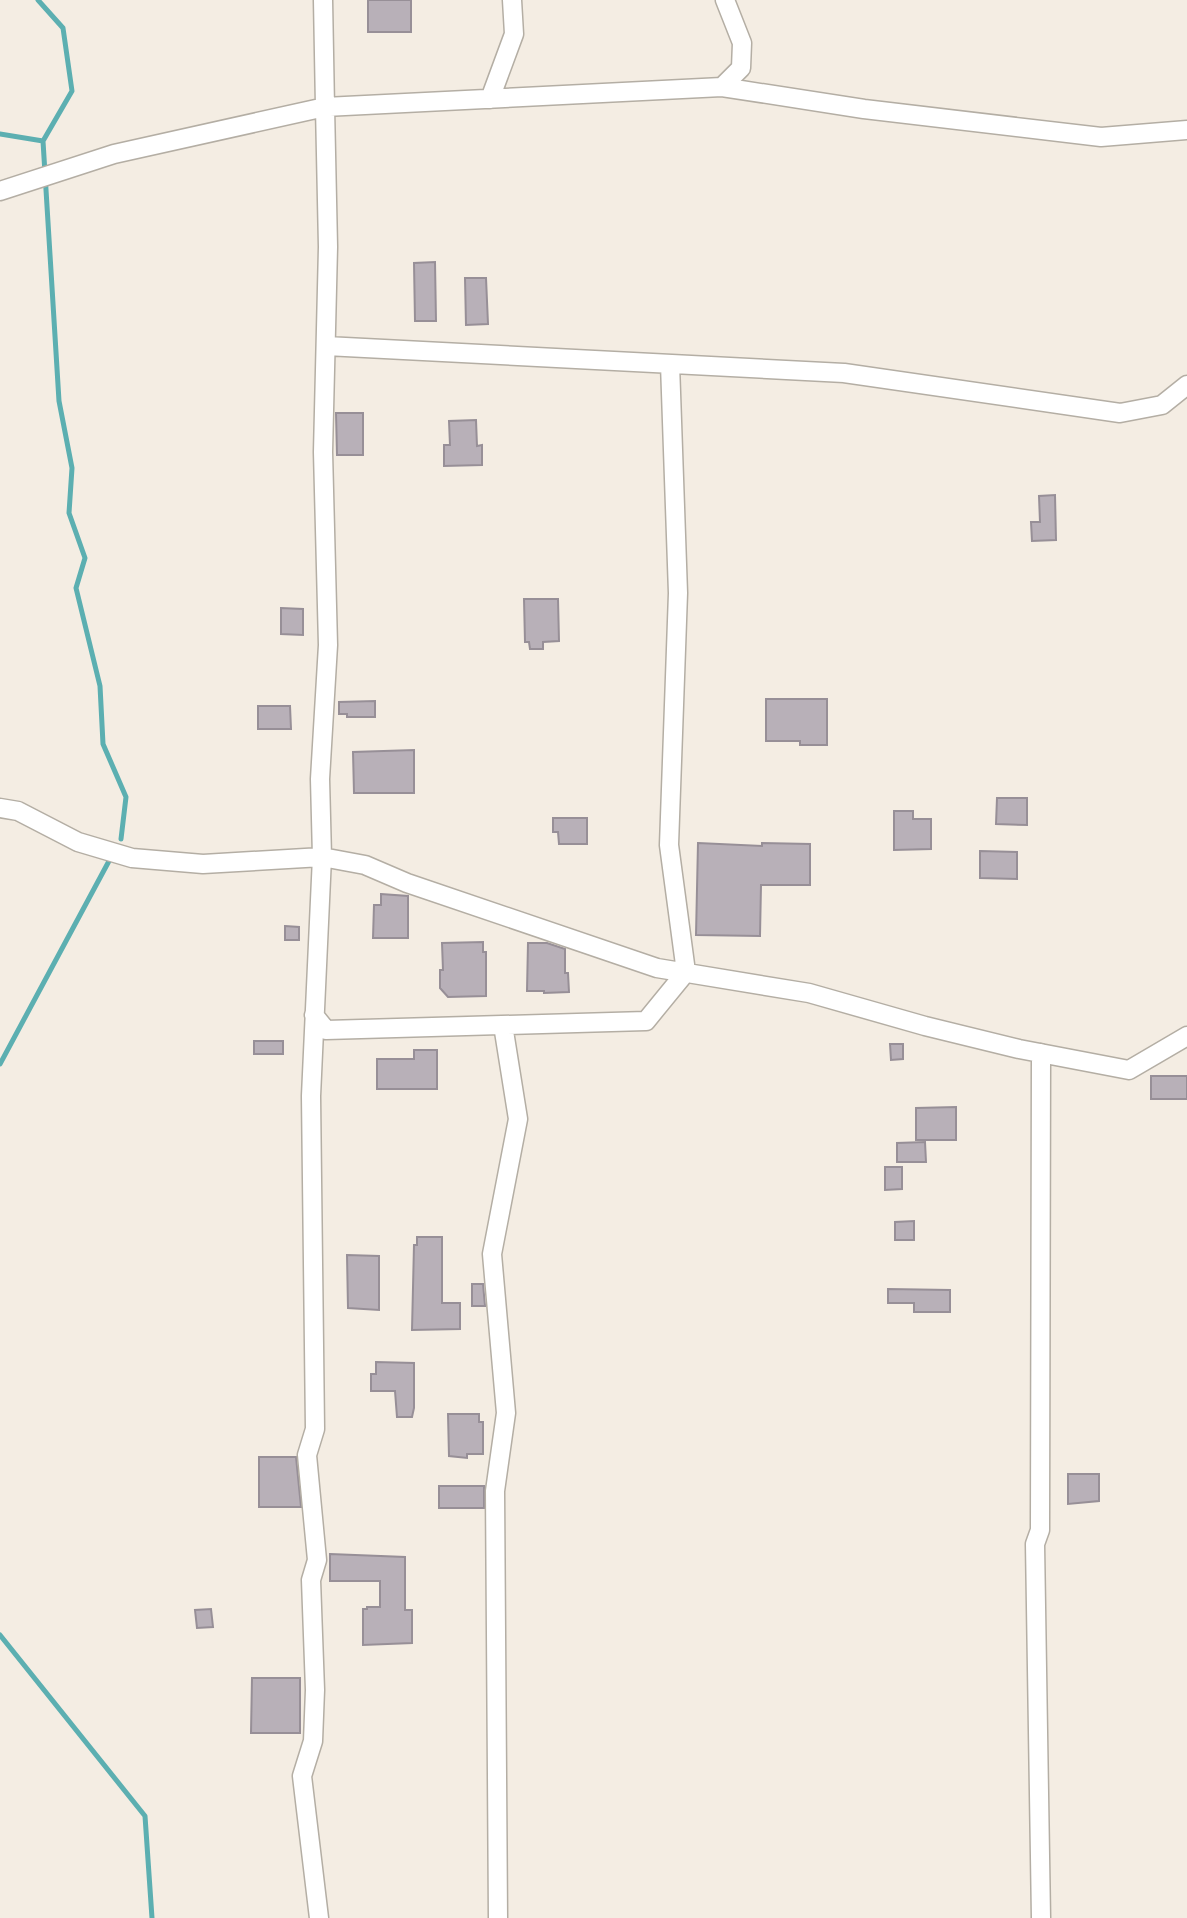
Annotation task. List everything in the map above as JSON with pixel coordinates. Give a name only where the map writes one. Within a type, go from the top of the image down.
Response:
[{"type":"street","points":[[319,1918],[302,1776],[313,1741],[315,1690],[311,1580],[317,1560],[307,1455],[315,1429],[311,1096],[322,857],[320,779],[328,645],[323,452],[328,247],[323,0]]},
{"type":"street","points":[[490,99],[514,34],[512,0]]},
{"type":"street","points":[[722,87],[741,68],[742,43],[725,0]]},
{"type":"street","points":[[0,191],[114,154],[325,107],[722,87],[864,108],[1101,137],[1187,130]]},
{"type":"street","points":[[326,346],[844,373],[1120,413],[1162,405],[1187,385]]},
{"type":"street","points":[[314,1015],[326,1030],[646,1021],[686,972],[669,845],[678,593],[670,364]]},
{"type":"street","points":[[0,808],[19,811],[78,842],[132,858],[203,864],[322,857],[365,865],[407,883],[657,968],[809,993],[925,1026],[1129,1070],[1187,1036]]},
{"type":"street","points":[[498,1918],[495,1491],[506,1413],[492,1254],[518,1119],[503,1025]]},
{"type":"street","points":[[1041,1053],[1040,1530],[1035,1544],[1041,1918]]},
{"type":"building","points":[[368,0],[411,0],[411,32],[368,32]]},
{"type":"building","points":[[435,262],[436,321],[415,321],[414,263]]},
{"type":"building","points":[[465,278],[486,278],[488,324],[466,325]]},
{"type":"building","points":[[336,413],[363,413],[363,455],[337,455]]},
{"type":"building","points":[[476,420],[477,446],[482,445],[482,465],[444,466],[444,445],[450,445],[449,421]]},
{"type":"building","points":[[1055,495],[1056,540],[1032,541],[1031,522],[1040,522],[1039,496]]},
{"type":"building","points":[[524,599],[558,599],[559,641],[543,642],[543,649],[530,649],[529,642],[525,642]]},
{"type":"building","points":[[281,608],[303,609],[303,635],[281,634]]},
{"type":"building","points":[[766,699],[827,699],[827,745],[800,745],[800,741],[766,741]]},
{"type":"building","points":[[375,701],[375,717],[347,717],[347,714],[339,714],[339,702]]},
{"type":"building","points":[[258,706],[290,706],[291,729],[258,729]]},
{"type":"building","points":[[414,750],[414,793],[354,793],[353,752]]},
{"type":"building","points":[[997,798],[1027,798],[1027,825],[996,824]]},
{"type":"building","points":[[894,811],[913,811],[913,819],[931,819],[931,849],[894,850]]},
{"type":"building","points":[[553,818],[587,818],[587,844],[559,844],[558,832],[553,832]]},
{"type":"building","points":[[698,843],[762,846],[762,843],[810,844],[810,885],[761,885],[760,936],[696,935]]},
{"type":"building","points":[[980,851],[1017,852],[1017,879],[980,878]]},
{"type":"building","points":[[381,894],[408,896],[408,938],[373,938],[374,905],[381,905]]},
{"type":"building","points":[[285,926],[299,927],[299,940],[285,940]]},
{"type":"building","points":[[483,942],[483,952],[486,952],[486,996],[448,997],[440,988],[440,970],[443,970],[442,943]]},
{"type":"building","points":[[528,943],[547,943],[565,949],[565,973],[568,973],[569,992],[527,991]]},
{"type":"building","points":[[254,1041],[283,1041],[283,1054],[254,1054]]},
{"type":"building","points":[[890,1044],[903,1044],[903,1059],[891,1060]]},
{"type":"building","points":[[414,1050],[437,1050],[437,1089],[377,1089],[377,1059],[414,1059]]},
{"type":"building","points":[[1151,1076],[1187,1076],[1187,1099],[1151,1099]]},
{"type":"building","points":[[956,1107],[956,1140],[916,1140],[916,1108]]},
{"type":"building","points":[[925,1142],[926,1162],[897,1162],[897,1143]]},
{"type":"building","points":[[885,1167],[902,1167],[902,1189],[885,1190]]},
{"type":"building","points":[[914,1221],[914,1240],[895,1240],[895,1222]]},
{"type":"building","points":[[417,1237],[442,1237],[442,1303],[460,1303],[460,1329],[412,1330],[414,1245],[417,1245]]},
{"type":"building","points":[[347,1255],[379,1256],[379,1310],[348,1308]]},
{"type":"building","points":[[472,1284],[483,1284],[485,1306],[472,1306]]},
{"type":"building","points":[[888,1289],[950,1290],[950,1312],[914,1312],[914,1303],[888,1303]]},
{"type":"building","points":[[376,1362],[414,1363],[412,1417],[397,1417],[395,1391],[371,1391],[371,1374],[376,1374]]},
{"type":"building","points":[[448,1414],[479,1414],[479,1422],[483,1422],[483,1454],[467,1454],[467,1458],[449,1456]]},
{"type":"building","points":[[259,1457],[296,1457],[301,1507],[259,1507]]},
{"type":"building","points":[[1068,1474],[1099,1474],[1099,1501],[1068,1504]]},
{"type":"building","points":[[439,1486],[484,1486],[484,1508],[439,1508]]},
{"type":"building","points":[[330,1554],[405,1557],[405,1610],[412,1610],[412,1643],[363,1645],[363,1609],[380,1607],[380,1581],[330,1581]]},
{"type":"building","points":[[211,1609],[213,1627],[197,1628],[195,1610]]},
{"type":"building","points":[[252,1678],[300,1678],[300,1733],[251,1733]]},
{"type":"waterway","points":[[38,0],[63,28],[72,91],[43,141],[59,401],[72,468],[69,513],[85,558],[76,588],[100,686],[103,744],[126,797],[121,839]]},
{"type":"waterway","points":[[0,134],[43,141]]},
{"type":"waterway","points":[[0,1064],[109,861]]},
{"type":"waterway","points":[[0,1635],[145,1816],[152,1918]]}]
